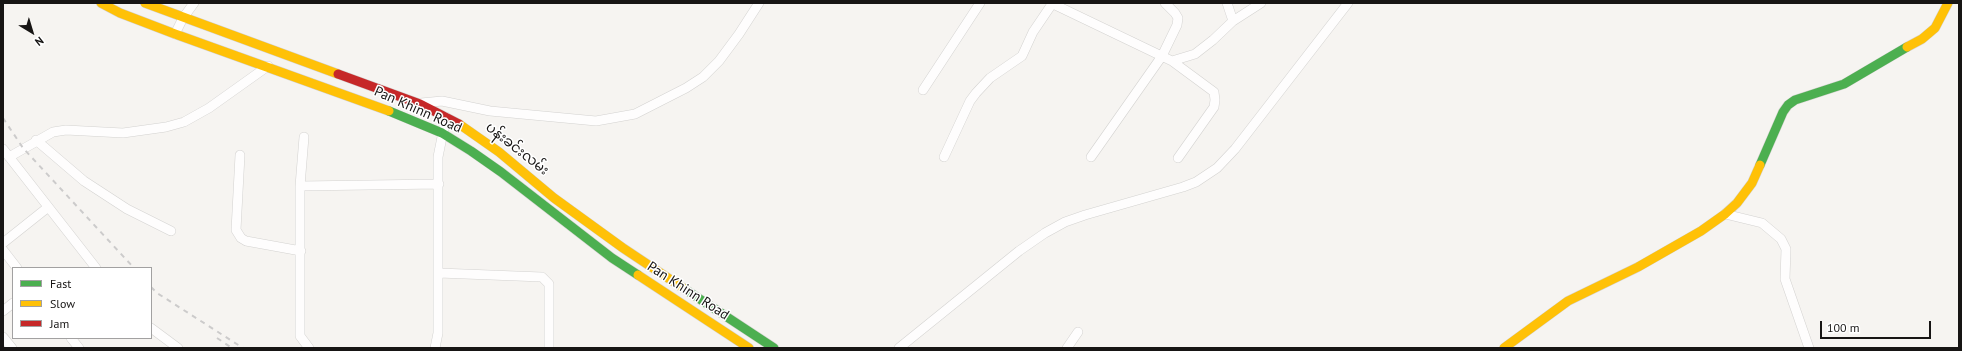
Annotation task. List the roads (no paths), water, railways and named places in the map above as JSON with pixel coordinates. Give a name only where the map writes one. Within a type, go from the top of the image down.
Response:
[{"type":"main road","name":"Pan Khinn Road","points":[[101,3],[120,13],[175,34],[268,66],[409,118],[442,133],[501,172],[612,258],[749,348]]},
{"type":"main road","name":"ပန်းခင်းလမ်း","points":[[145,3],[420,104],[468,129],[499,152],[554,198],[623,248],[774,348]]},
{"type":"main road","points":[[1504,348],[1568,301],[1652,259],[1701,231],[1725,214],[1737,203],[1759,170],[1783,112],[1788,105],[1795,100],[1844,84],[1922,39],[1935,28],[1948,3]]},
{"type":"street","points":[[175,34],[183,18],[194,3]]},
{"type":"street","points":[[420,104],[442,101],[490,111],[596,120],[635,114],[686,88],[703,77],[719,61],[739,34],[758,3]]},
{"type":"street","points":[[923,90],[980,3]]},
{"type":"street","points":[[944,158],[970,101],[990,78],[1022,56],[1033,32],[1052,3],[1172,61],[1214,92],[1214,107],[1178,158]]},
{"type":"street","points":[[1091,157],[1162,56],[1177,25],[1178,18],[1176,13],[1166,3]]},
{"type":"street","points":[[1227,3],[1233,21]]},
{"type":"street","points":[[1172,61],[1195,54],[1213,40],[1233,21],[1261,3]]},
{"type":"street","points":[[899,348],[1019,251],[1045,233],[1065,222],[1084,215],[1183,187],[1196,182],[1217,168],[1235,149],[1348,3]]},
{"type":"street","points":[[95,267],[47,208],[6,153],[53,132],[66,130],[123,133],[166,128],[184,122],[209,108],[268,66]]},
{"type":"street","points":[[435,348],[438,333],[439,273],[438,157],[446,117]]},
{"type":"street","points":[[304,137],[300,186],[300,336],[309,348]]},
{"type":"street","points":[[36,140],[46,150],[90,185],[127,209],[171,231]]},
{"type":"street","points":[[240,155],[236,230],[241,238],[246,241],[301,251]]},
{"type":"street","points":[[300,186],[439,184]]},
{"type":"street","points":[[1737,203],[1749,219]]},
{"type":"street","points":[[3,243],[47,208]]},
{"type":"street","points":[[1725,214],[1762,223],[1771,229],[1784,244],[1785,279],[1809,348]]},
{"type":"street","points":[[3,250],[16,267]]},
{"type":"street","points":[[439,273],[542,277],[549,284],[549,348]]},
{"type":"street","points":[[3,311],[12,304]]},
{"type":"street","points":[[152,329],[178,348]]},
{"type":"street","points":[[1068,348],[1078,332]]},
{"type":"street","points":[[3,336],[12,348]]},
{"type":"street","points":[[72,339],[79,348]]},
{"type":"railway","points":[[3,118],[23,148],[133,267]]},
{"type":"railway","points":[[152,288],[157,293],[243,348]]},
{"type":"railway","points":[[217,338],[232,348]]}]
